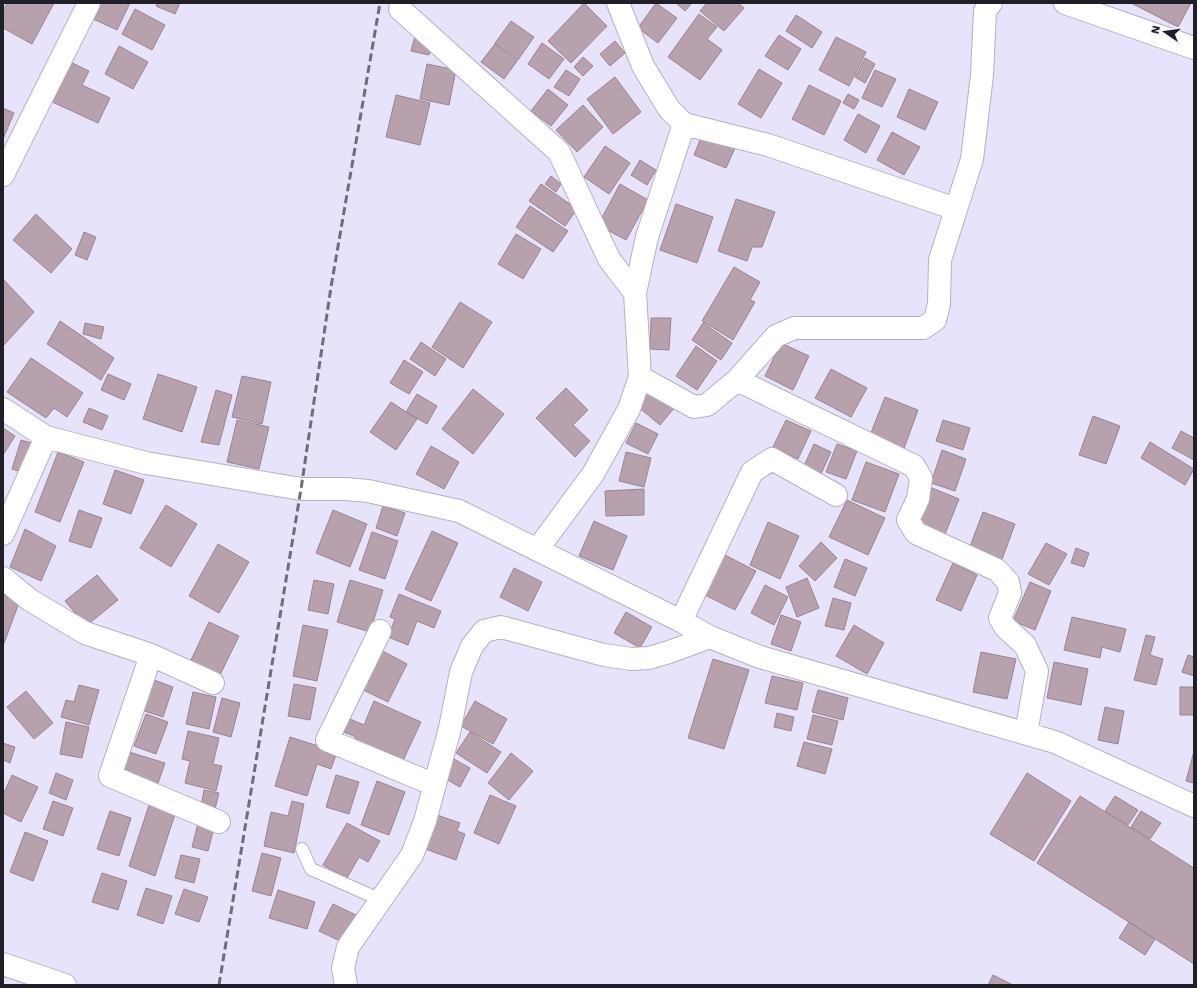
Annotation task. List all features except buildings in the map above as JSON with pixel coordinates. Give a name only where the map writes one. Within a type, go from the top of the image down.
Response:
[{"type":"main road","points":[[3,175],[88,3]]},
{"type":"main road","points":[[618,3],[643,66],[669,109],[684,124],[768,145],[956,209]]},
{"type":"main road","points":[[640,377],[694,407],[707,405],[737,380],[776,336],[794,328],[923,328],[935,320],[939,304],[940,260],[972,159],[982,75],[985,11],[991,3]]},
{"type":"main road","points":[[1065,3],[1194,48]]},
{"type":"main road","points":[[400,9],[559,152],[609,259],[635,293]]},
{"type":"main road","points":[[537,550],[593,474],[629,409],[640,377],[635,293],[647,237],[684,124]]},
{"type":"main road","points":[[737,380],[914,466],[921,478],[918,499],[908,520],[916,533],[997,570],[1008,582],[1010,593],[1000,618],[1005,628],[1025,644],[1037,671],[1026,733]]},
{"type":"main road","points":[[3,410],[46,437],[111,455],[160,466],[301,489],[346,489],[368,491],[459,511],[681,621],[710,637],[760,656],[1056,742],[1194,806]]},
{"type":"main road","points":[[3,534],[46,437]]},
{"type":"main road","points":[[681,621],[752,472],[772,459],[836,495]]},
{"type":"main road","points":[[3,578],[30,600],[86,633],[151,655],[213,683]]},
{"type":"main road","points":[[346,985],[343,968],[348,947],[412,855],[425,821],[450,728],[461,672],[472,646],[484,631],[501,626],[604,655],[631,659],[648,658],[710,637]]},
{"type":"main road","points":[[380,631],[327,740],[434,785]]},
{"type":"main road","points":[[151,655],[110,776],[219,822]]},
{"type":"main road","points":[[3,964],[65,985]]},
{"type":"lane","points":[[302,849],[311,869],[381,900]]},
{"type":"railway","points":[[219,985],[301,489],[331,287],[380,3]]}]
